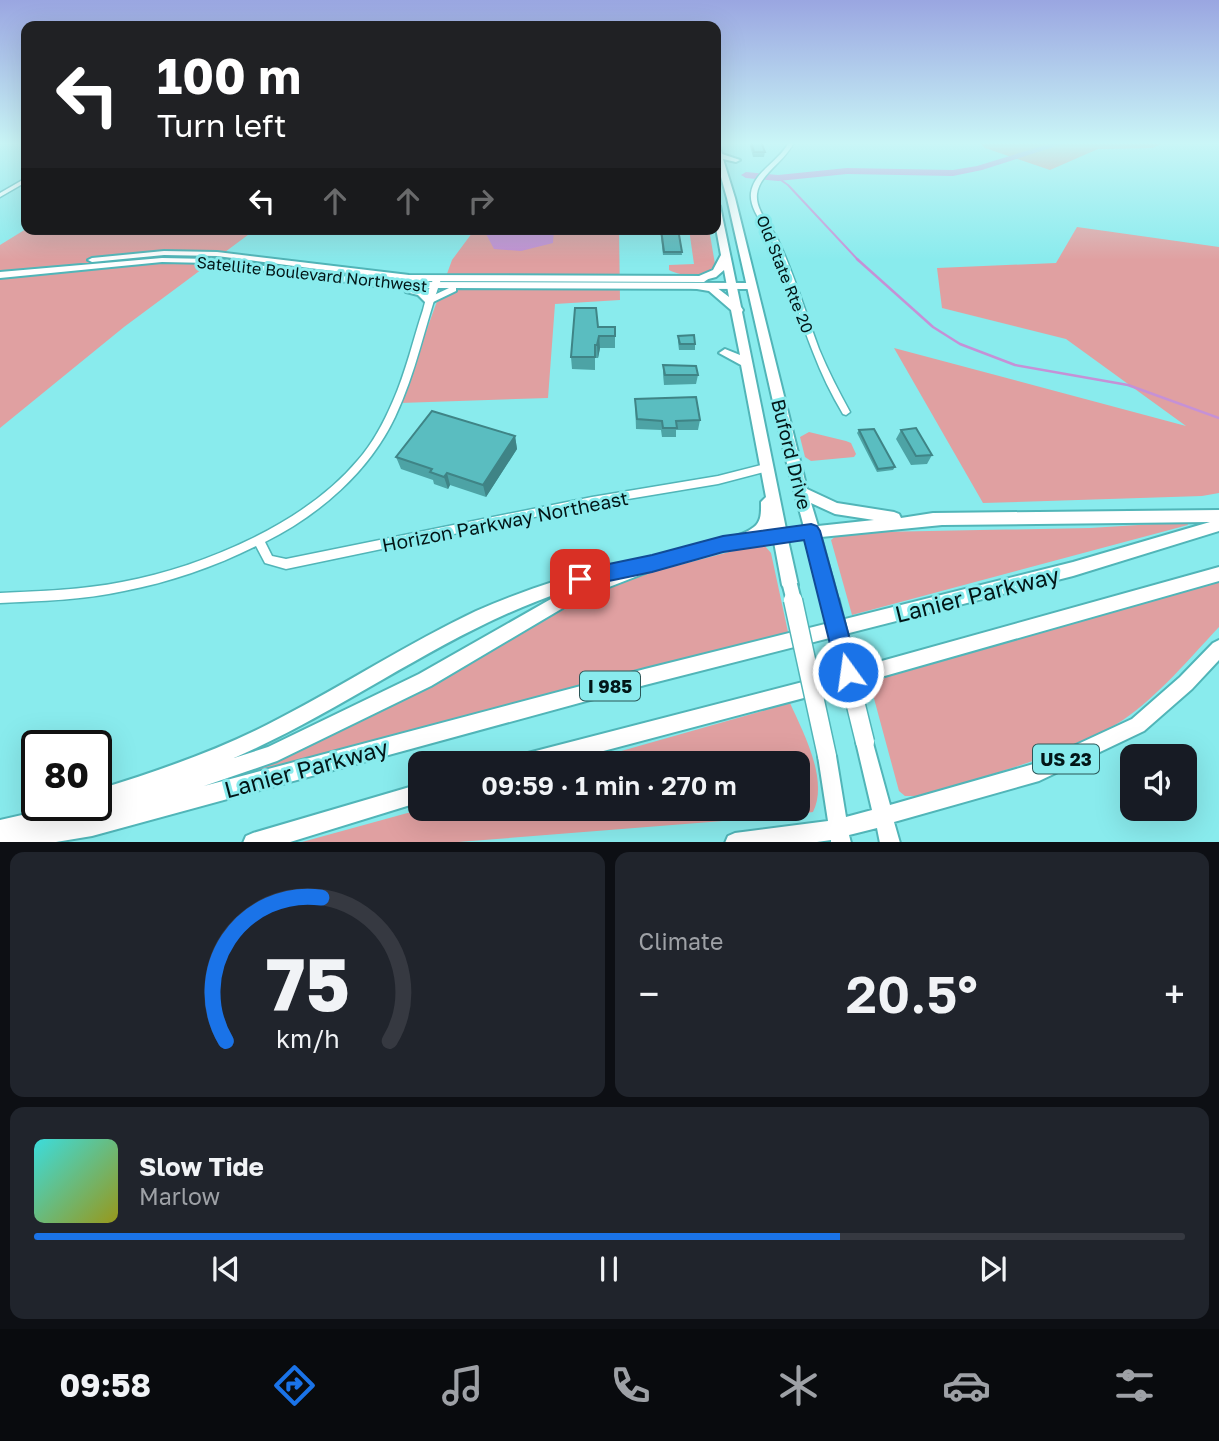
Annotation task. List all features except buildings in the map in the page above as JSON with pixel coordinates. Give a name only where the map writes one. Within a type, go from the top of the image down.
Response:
[{"type":"highway","name":"Buford Drive","points":[[725,181],[890,842]]},
{"type":"highway","name":"Buford Drive","points":[[720,235],[744,341],[765,468],[827,756],[840,836]]},
{"type":"highway","points":[[696,282],[717,273],[722,268],[726,253]]},
{"type":"highway","points":[[696,282],[712,289],[738,310]]},
{"type":"highway","points":[[744,341],[725,353],[748,364]]},
{"type":"highway","points":[[740,542],[757,534],[768,521],[769,484]]},
{"type":"highway","points":[[801,492],[835,508],[882,518],[939,520],[1219,516]]},
{"type":"highway","points":[[112,793],[200,763],[282,726],[479,618],[527,597],[580,579],[781,535],[939,520]]},
{"type":"highway","name":"Lanier Parkway","points":[[0,841],[92,826],[632,680],[1073,569],[1219,525]]},
{"type":"highway","points":[[0,828],[157,793],[271,755],[425,680],[573,594],[652,564]]},
{"type":"highway","points":[[569,751],[853,677],[1219,574]]},
{"type":"highway","name":"US 23","points":[[840,836],[884,817],[1039,772],[1138,725],[1219,648]]},
{"type":"highway","points":[[253,842],[408,797]]},
{"type":"highway","points":[[0,828],[23,821]]},
{"type":"highway","points":[[734,842],[840,836]]},
{"type":"main road","name":"Satellite Boulevard Northwest","points":[[0,269],[163,253],[217,254],[462,287],[696,282]]},
{"type":"main road","name":"Satellite Boulevard Northwest","points":[[0,275],[162,260],[210,261],[389,285],[435,282],[750,283]]},
{"type":"main road","points":[[389,285],[421,293],[429,301],[462,287]]},
{"type":"street","name":"Old State Rte 20","points":[[759,181],[754,193],[757,205],[776,242],[831,389],[846,412]]},
{"type":"street","points":[[0,195],[21,183]]},
{"type":"street","points":[[0,598],[122,587],[158,579],[225,555],[258,539],[313,505],[348,475],[371,450],[397,405],[435,282]]},
{"type":"street","name":"Horizon Parkway Northeast","points":[[258,539],[270,560],[279,565],[570,506],[718,480],[765,468]]},
{"type":"shaded area","points":[[1077,227],[1219,247],[1219,493],[1202,496],[983,503],[894,348],[1186,426],[1066,339],[942,308],[937,268],[1056,263]]},
{"type":"shaded area","points":[[21,232],[21,235],[248,235],[124,327],[0,428],[0,245]]},
{"type":"shaded area","points":[[471,235],[619,235],[620,300],[555,304],[548,398],[400,403],[452,260]]},
{"type":"shaded area","points":[[487,235],[554,235],[553,243],[521,251],[494,249]]},
{"type":"shaded area","points":[[690,235],[710,235],[715,264],[709,273],[689,275],[669,270],[669,265],[694,264]]},
{"type":"shaded area","points":[[809,432],[851,443],[856,454],[854,457],[811,461],[805,457],[800,437]]},
{"type":"shaded area","points":[[1187,522],[1188,525],[852,615],[831,540],[837,535],[879,532],[1090,528]]},
{"type":"shaded area","points":[[752,546],[765,546],[771,553],[788,632],[220,783],[222,779],[310,745],[595,593],[649,573]]},
{"type":"shaded area","points":[[1219,579],[1219,627],[1161,688],[1123,720],[1053,754],[999,772],[923,796],[905,796],[899,791],[869,680]]},
{"type":"shaded area","points":[[790,703],[807,742],[812,756],[818,786],[817,799],[813,812],[810,812],[810,751],[621,751]]},
{"type":"shaded area","points":[[408,813],[408,821],[723,821],[458,842],[302,842]]},
{"type":"waterway","points":[[783,181],[858,260]]},
{"type":"waterway","points":[[858,260],[933,327],[960,344],[1015,365],[1128,385],[1219,418]]},
{"type":"route","points":[[580,579],[652,564],[723,544],[811,531],[820,556],[848,672]]}]
